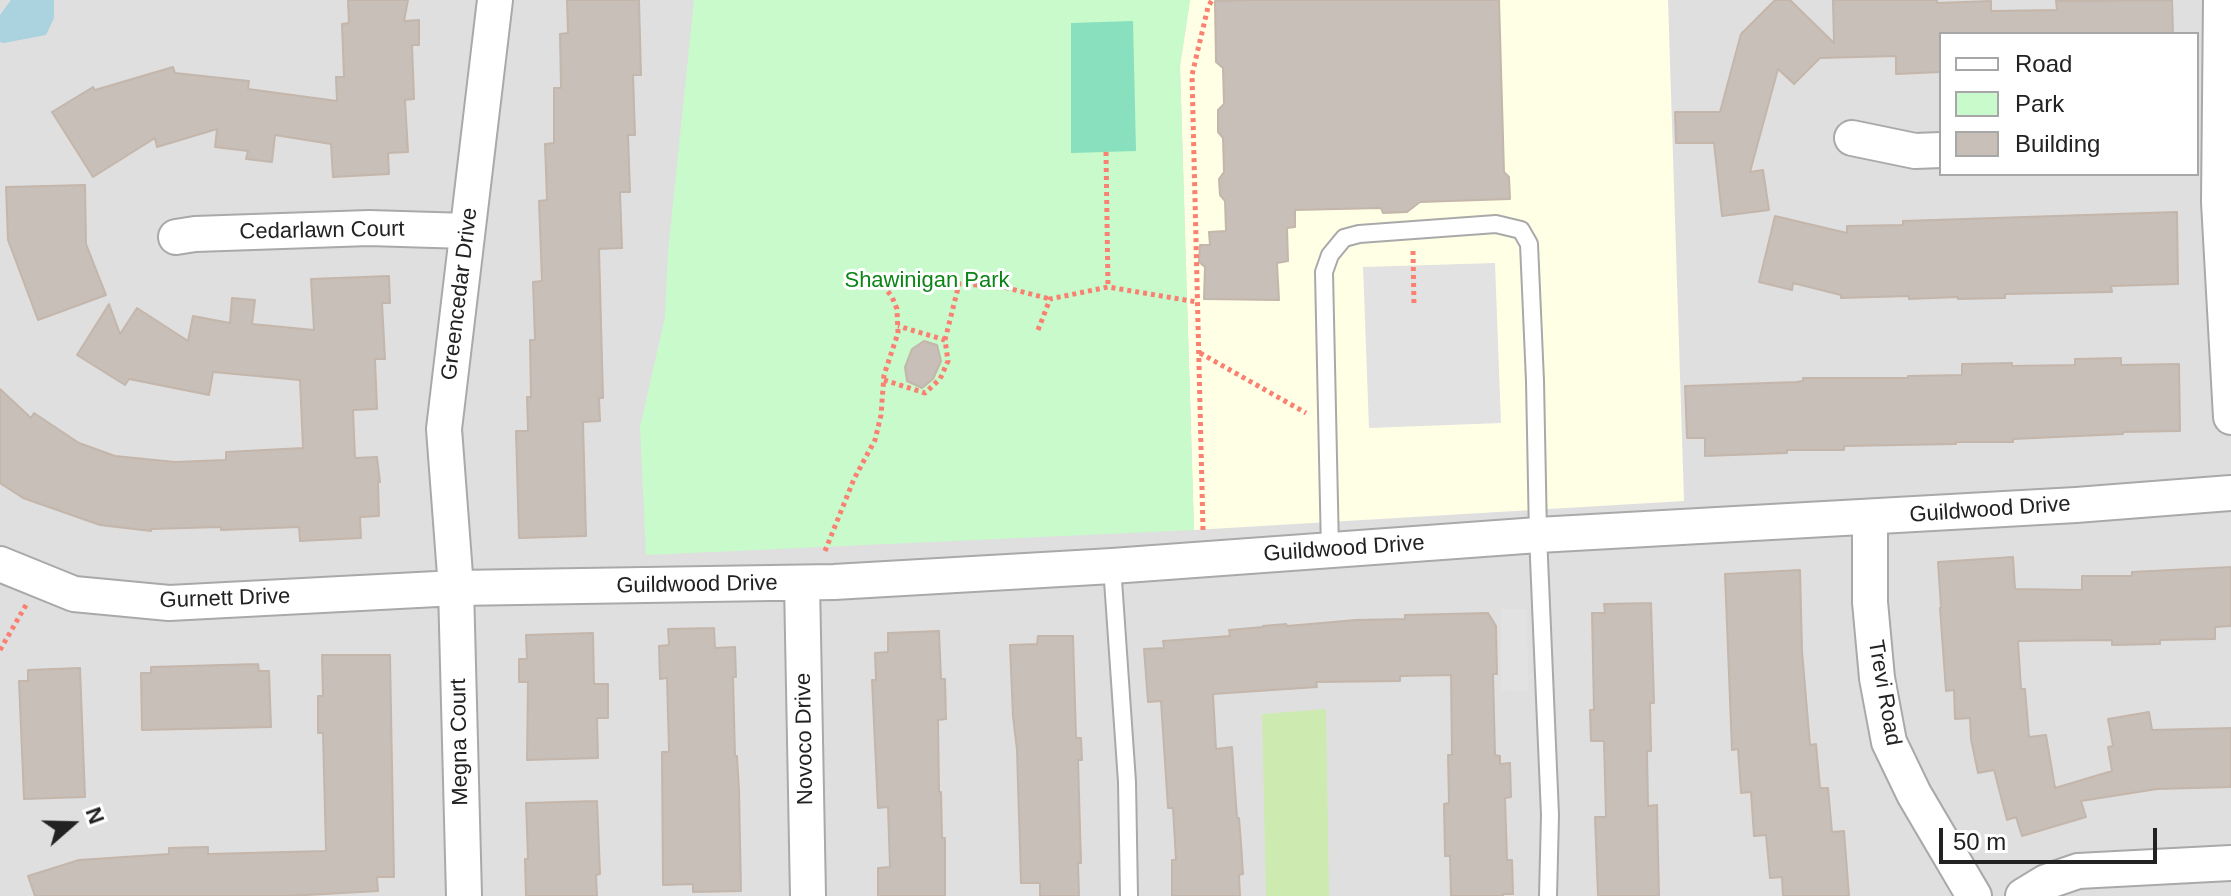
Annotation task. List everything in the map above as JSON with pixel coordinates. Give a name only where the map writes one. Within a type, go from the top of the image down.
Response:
[{"type":"street","name":"Greencedar Drive","points":[[456,588],[444,429],[495,0]]},
{"type":"street","points":[[2221,0],[2216,141],[2231,417]]},
{"type":"street","points":[[1852,138],[1915,151],[1939,150]]},
{"type":"street","name":"Cedarlawn Court","points":[[176,237],[369,228],[467,231]]},
{"type":"street","name":"Guildwood Drive","points":[[456,588],[818,582],[1112,566],[1538,535],[1870,518],[2231,493]]},
{"type":"street","name":"Trevi Road","points":[[1870,518],[1870,602],[1877,678],[1889,742],[1914,794],[1974,896]]},
{"type":"street","name":"Gurnett Drive","points":[[0,564],[74,594],[169,603],[456,588]]},
{"type":"street","name":"Novoco Drive","points":[[808,896],[818,582]]},
{"type":"street","name":"Megna Court","points":[[456,588],[464,896]]},
{"type":"street","points":[[2023,896],[2046,882],[2078,871],[2231,863]]},
{"type":"lane","points":[[1330,550],[1324,272],[1330,255],[1344,238],[1359,234],[1496,224],[1521,230],[1529,244],[1535,381],[1550,815],[1548,896]]},
{"type":"lane","points":[[1112,566],[1127,782],[1129,896]]},
{"type":"path","points":[[1204,559],[1192,75],[1212,0]]},
{"type":"path","points":[[1106,152],[1108,287]]},
{"type":"path","points":[[1413,230],[1414,306]]},
{"type":"path","points":[[818,582],[824,551],[854,479],[875,440],[884,380],[898,333],[897,309],[892,297],[883,285],[861,281]]},
{"type":"path","points":[[884,380],[925,393],[940,379],[948,361],[945,340],[959,284],[1000,286],[1050,299],[1108,287],[1197,302]]},
{"type":"path","points":[[1038,330],[1050,299]]},
{"type":"path","points":[[898,326],[945,340]]},
{"type":"path","points":[[1199,353],[1328,425]]},
{"type":"path","points":[[0,650],[40,580]]},
{"type":"shaded area","points":[[0,0],[2231,0],[2231,896],[0,896]]},
{"type":"shaded area","points":[[1190,0],[1668,0],[1684,501],[1194,530],[1180,66]]},
{"type":"shaded area","points":[[1495,263],[1501,423],[1369,428],[1363,267]]},
{"type":"shaded area","points":[[1501,609],[1527,609],[1528,691],[1501,690]]},
{"type":"green space","name":"Shawinigan Park","points":[[694,0],[1190,0],[1180,66],[1194,530],[646,555],[640,427],[665,317],[668,252]]},
{"type":"green space","points":[[1133,21],[1136,151],[1071,153],[1071,23]]},
{"type":"green space","points":[[1326,709],[1329,896],[1266,896],[1262,714]]},
{"type":"water","points":[[11,0],[54,0],[54,18],[46,35],[0,42],[0,15]]},
{"type":"building","points":[[348,0],[408,0],[404,21],[419,20],[419,45],[412,45],[414,99],[405,100],[408,152],[388,153],[389,174],[333,177],[331,144],[275,135],[272,162],[246,159],[248,151],[215,147],[217,129],[157,147],[155,138],[93,177],[52,112],[93,87],[95,90],[173,67],[175,73],[249,81],[248,89],[337,101],[336,77],[344,77],[342,24],[349,23]]},
{"type":"building","points":[[567,0],[639,0],[641,75],[633,75],[635,135],[628,135],[630,192],[620,192],[622,248],[599,249],[603,398],[599,398],[600,421],[583,422],[586,536],[519,538],[516,431],[528,431],[530,340],[535,340],[533,282],[542,281],[539,201],[547,200],[545,144],[554,143],[554,88],[561,88],[560,34],[568,33]]},
{"type":"building","points":[[1499,0],[1504,172],[1509,177],[1510,199],[1420,202],[1407,212],[1383,213],[1381,208],[1295,210],[1295,227],[1287,228],[1288,261],[1277,263],[1279,300],[1204,299],[1205,267],[1199,262],[1200,245],[1210,245],[1209,232],[1226,231],[1225,201],[1220,195],[1219,179],[1224,172],[1223,138],[1218,132],[1218,110],[1224,104],[1223,68],[1216,62],[1215,1]]},
{"type":"building","points":[[1775,0],[1790,0],[1834,43],[1833,0],[1991,1],[1991,11],[2057,10],[2056,1],[2172,0],[2173,32],[1939,32],[1939,72],[1896,74],[1896,56],[1820,58],[1794,84],[1778,69],[1750,172],[1763,170],[1769,210],[1722,216],[1714,143],[1676,143],[1675,112],[1720,112],[1741,34]]},
{"type":"building","points":[[85,185],[86,244],[106,295],[38,320],[8,240],[6,187]]},
{"type":"building","points":[[2177,212],[2178,284],[2111,286],[2112,292],[2005,294],[2005,298],[1909,299],[1909,296],[1841,298],[1841,295],[1793,283],[1792,290],[1759,282],[1775,216],[1847,233],[1847,226],[1903,225],[1903,221]]},
{"type":"building","points":[[389,276],[390,303],[382,303],[385,359],[375,359],[377,409],[353,410],[355,458],[377,457],[380,482],[379,516],[360,517],[361,538],[300,541],[299,527],[151,531],[100,525],[23,498],[0,483],[0,389],[31,418],[34,413],[79,443],[115,456],[175,462],[226,460],[226,452],[303,448],[300,380],[213,372],[209,395],[129,379],[125,385],[77,355],[109,304],[120,334],[137,308],[188,341],[193,316],[230,323],[232,298],[255,300],[252,324],[314,330],[311,279]]},
{"type":"building","points":[[924,341],[937,345],[941,361],[933,379],[922,388],[907,381],[905,367],[912,349]]},
{"type":"building","points":[[2121,358],[2121,365],[2179,364],[2180,431],[2013,439],[2013,442],[1844,446],[1844,450],[1787,450],[1787,453],[1705,456],[1705,438],[1687,438],[1685,386],[1796,382],[1803,381],[1803,378],[1962,375],[1962,364],[2075,365],[2075,359]]},
{"type":"building","points":[[2013,557],[2015,589],[2082,590],[2082,576],[2132,576],[2132,572],[2231,567],[2231,626],[2215,627],[2215,639],[2112,645],[2112,640],[2018,641],[2021,689],[2025,689],[2029,737],[2046,735],[2055,788],[2112,771],[2108,747],[2113,746],[2108,719],[2149,712],[2152,730],[2231,728],[2231,787],[2157,789],[2081,801],[2086,817],[2022,836],[2016,817],[2007,820],[1994,770],[1978,773],[1970,718],[1955,719],[1954,690],[1946,691],[1938,562]]},
{"type":"building","points":[[1800,570],[1802,651],[1810,745],[1816,744],[1820,788],[1828,788],[1832,832],[1844,831],[1849,896],[1783,896],[1782,877],[1770,878],[1766,835],[1754,836],[1751,792],[1741,793],[1738,749],[1732,750],[1725,574]]},
{"type":"building","points":[[1651,603],[1654,703],[1650,703],[1651,751],[1647,751],[1648,806],[1657,805],[1659,896],[1598,896],[1595,817],[1606,817],[1604,741],[1591,741],[1590,710],[1594,710],[1592,613],[1605,613],[1604,604]]},
{"type":"building","points":[[1488,613],[1496,626],[1497,674],[1493,674],[1495,755],[1500,756],[1500,764],[1510,763],[1511,797],[1505,798],[1507,860],[1512,860],[1513,894],[1451,896],[1450,856],[1445,856],[1444,804],[1449,803],[1448,755],[1452,755],[1451,675],[1400,676],[1400,681],[1316,682],[1317,687],[1213,694],[1216,749],[1232,747],[1243,874],[1239,875],[1240,896],[1172,896],[1172,860],[1176,860],[1173,808],[1168,808],[1161,701],[1148,702],[1144,649],[1164,648],[1163,641],[1230,636],[1229,630],[1263,626],[1405,619],[1405,615]]},
{"type":"building","points":[[714,628],[715,648],[735,647],[736,677],[733,677],[741,891],[693,892],[693,884],[663,885],[662,752],[669,752],[667,678],[660,679],[659,646],[669,645],[668,629]]},
{"type":"building","points":[[939,631],[946,719],[938,720],[945,896],[878,896],[878,868],[890,867],[888,807],[878,808],[872,680],[876,680],[875,653],[888,652],[888,633]]},
{"type":"building","points":[[593,633],[594,684],[608,684],[608,718],[597,718],[598,758],[527,760],[528,682],[519,682],[519,659],[527,659],[526,635]]},
{"type":"building","points":[[1038,636],[1073,636],[1076,738],[1081,738],[1082,760],[1078,760],[1079,896],[1040,896],[1040,883],[1021,883],[1010,645],[1037,644]]},
{"type":"building","points":[[322,655],[390,655],[394,877],[377,877],[378,891],[289,896],[35,896],[28,876],[79,860],[169,854],[169,848],[208,847],[208,854],[326,851],[323,733],[318,733],[318,696],[323,696]]},
{"type":"building","points":[[258,664],[259,671],[269,671],[271,727],[142,730],[141,673],[151,673],[151,667]]},
{"type":"building","points":[[80,668],[85,797],[24,799],[19,681],[28,681],[28,670]]},
{"type":"building","points":[[597,801],[600,874],[596,875],[597,896],[526,896],[526,803]]}]
